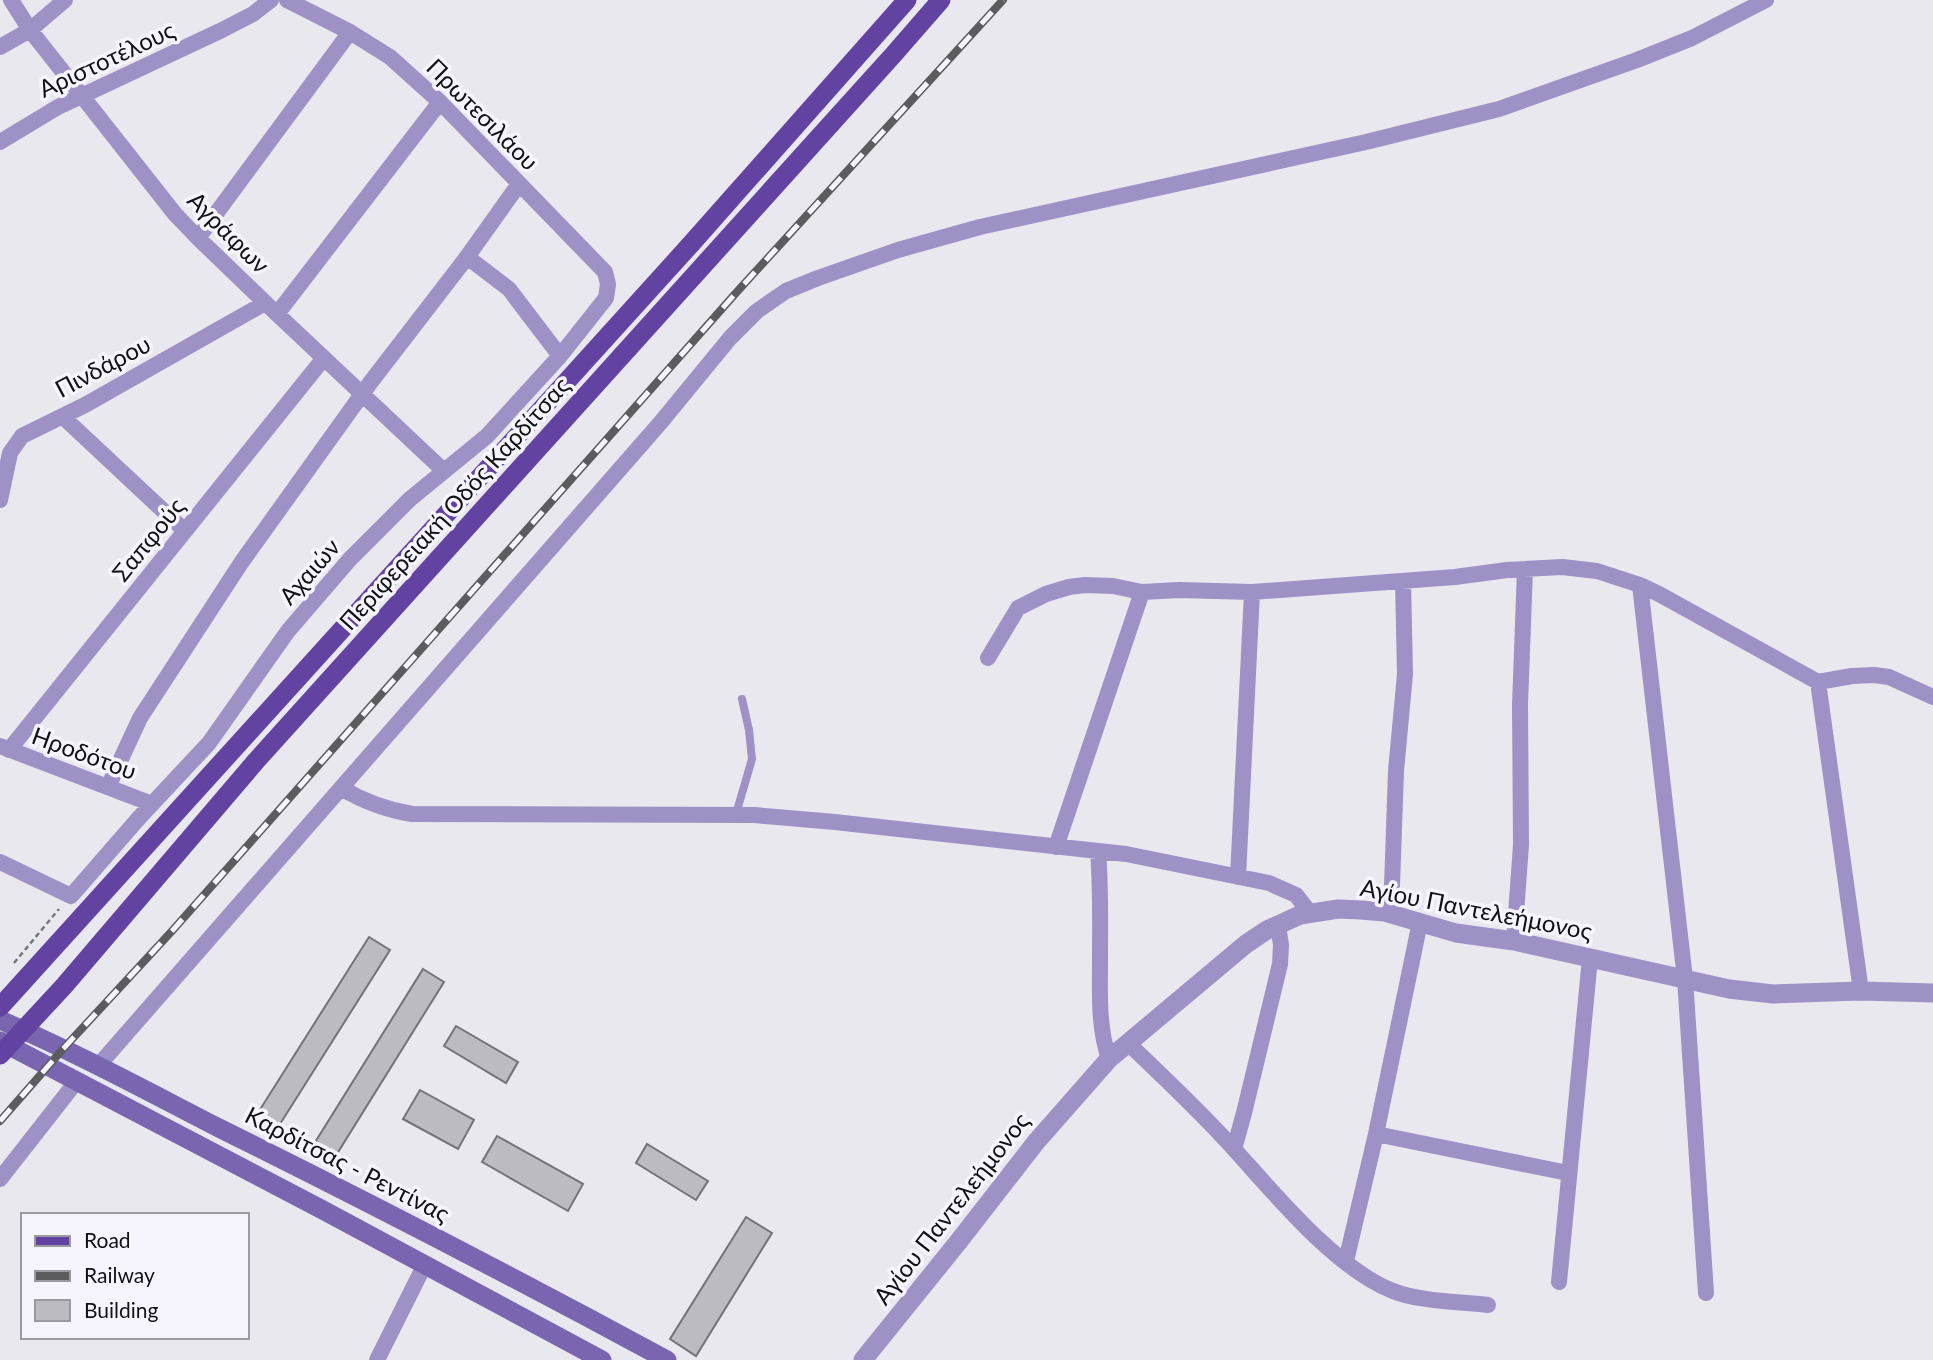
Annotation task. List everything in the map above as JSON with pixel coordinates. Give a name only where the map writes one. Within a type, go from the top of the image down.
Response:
[{"type":"main road","name":"Περιφερειακή Οδός Καρδίτσας","points":[[0,1007],[691,244],[907,0]]},
{"type":"main road","name":"Περιφερειακή Οδός Καρδίτσας","points":[[3,1047],[24,1030],[64,986],[256,761],[941,0]]},
{"type":"main road","name":"Καρδίτσας - Ρεντίνας","points":[[0,1020],[99,1066],[334,1184],[667,1360]]},
{"type":"main road","name":"Καρδίτσας - Ρεντίνας","points":[[3,1047],[321,1209],[602,1360]]},
{"type":"main road","points":[[321,1209],[334,1184]]},
{"type":"street","name":"Αγράφων","points":[[11,0],[80,96],[175,214],[271,309],[444,471]]},
{"type":"street","points":[[0,47],[30,30],[65,0]]},
{"type":"street","name":"Αριστοτέλους","points":[[0,142],[80,96],[220,32],[253,14],[271,0]]},
{"type":"street","name":"Πρωτεσιλάου","points":[[287,0],[350,32],[390,57],[440,102],[604,272],[608,284],[606,298]]},
{"type":"street","points":[[99,1066],[652,432],[730,338],[757,311],[786,291],[859,262],[969,230],[1366,142],[1499,109],[1628,64],[1692,38],[1766,0]]},
{"type":"street","points":[[198,238],[350,32]]},
{"type":"street","points":[[271,309],[440,102]]},
{"type":"street","points":[[108,787],[132,733],[158,689],[241,563],[362,394],[519,184]]},
{"type":"street","points":[[467,257],[509,289],[560,356]]},
{"type":"street","name":"Αχαιών","points":[[71,896],[208,743],[281,640],[326,585],[410,499],[487,436],[560,356],[606,298]]},
{"type":"street","name":"Πινδάρου","points":[[0,499],[8,461],[18,440],[29,431],[271,309]]},
{"type":"street","name":"Σαπφούς","points":[[5,748],[324,358]]},
{"type":"street","points":[[62,416],[185,531]]},
{"type":"street","points":[[988,658],[1018,608],[1046,594],[1069,587],[1113,586],[1142,592],[1252,592],[1562,567],[1583,568],[1640,585],[1678,603],[1818,682],[1852,676],[1889,677],[1933,697]]},
{"type":"street","points":[[1514,941],[1521,845],[1520,705],[1525,569]]},
{"type":"street","points":[[1391,914],[1397,760],[1405,674],[1404,581]]},
{"type":"street","points":[[1640,585],[1685,979],[1706,1293]]},
{"type":"street","points":[[1056,847],[1142,592]]},
{"type":"street","points":[[1238,877],[1252,592]]},
{"type":"street","points":[[1818,682],[1861,991]]},
{"type":"street","name":"Ηροδότου","points":[[5,748],[152,803]]},
{"type":"street","points":[[341,788],[362,800],[412,814],[736,814],[864,825],[1126,854],[1269,883],[1302,900],[1310,913]]},
{"type":"street","points":[[1098,851],[1101,885],[1100,1013],[1103,1042],[1109,1059]]},
{"type":"street","points":[[0,862],[71,896]]},
{"type":"street","name":"Αγίου Παντελεήμονος","points":[[863,1360],[1036,1142],[1109,1059],[1246,944],[1300,915],[1350,909],[1391,914],[1456,933],[1514,941],[1729,989],[1758,993],[1933,993]]},
{"type":"street","points":[[1346,1261],[1376,1134],[1420,922]]},
{"type":"street","points":[[1234,1149],[1280,964],[1278,925]]},
{"type":"street","points":[[1559,1282],[1590,957]]},
{"type":"street","points":[[1128,1043],[1318,1237],[1359,1272],[1391,1291],[1407,1296],[1488,1305]]},
{"type":"street","points":[[0,1179],[76,1082]]},
{"type":"street","points":[[1376,1134],[1568,1173]]},
{"type":"street","points":[[377,1360],[425,1266]]},
{"type":"lane","points":[[736,814],[752,759],[742,699]]},
{"type":"path","points":[[9,969],[71,896]]},
{"type":"building","points":[[369,937],[390,950],[275,1132],[254,1119]]},
{"type":"building","points":[[423,969],[444,982],[330,1165],[309,1152]]},
{"type":"building","points":[[456,1026],[518,1062],[506,1083],[444,1046]]},
{"type":"building","points":[[420,1090],[474,1120],[458,1149],[403,1119]]},
{"type":"building","points":[[497,1136],[583,1184],[568,1211],[482,1162]]},
{"type":"building","points":[[647,1144],[708,1181],[696,1200],[636,1163]]},
{"type":"building","points":[[746,1217],[772,1233],[696,1356],[670,1339]]},
{"type":"railway","points":[[0,1121],[172,931],[735,294],[1003,0]]}]
